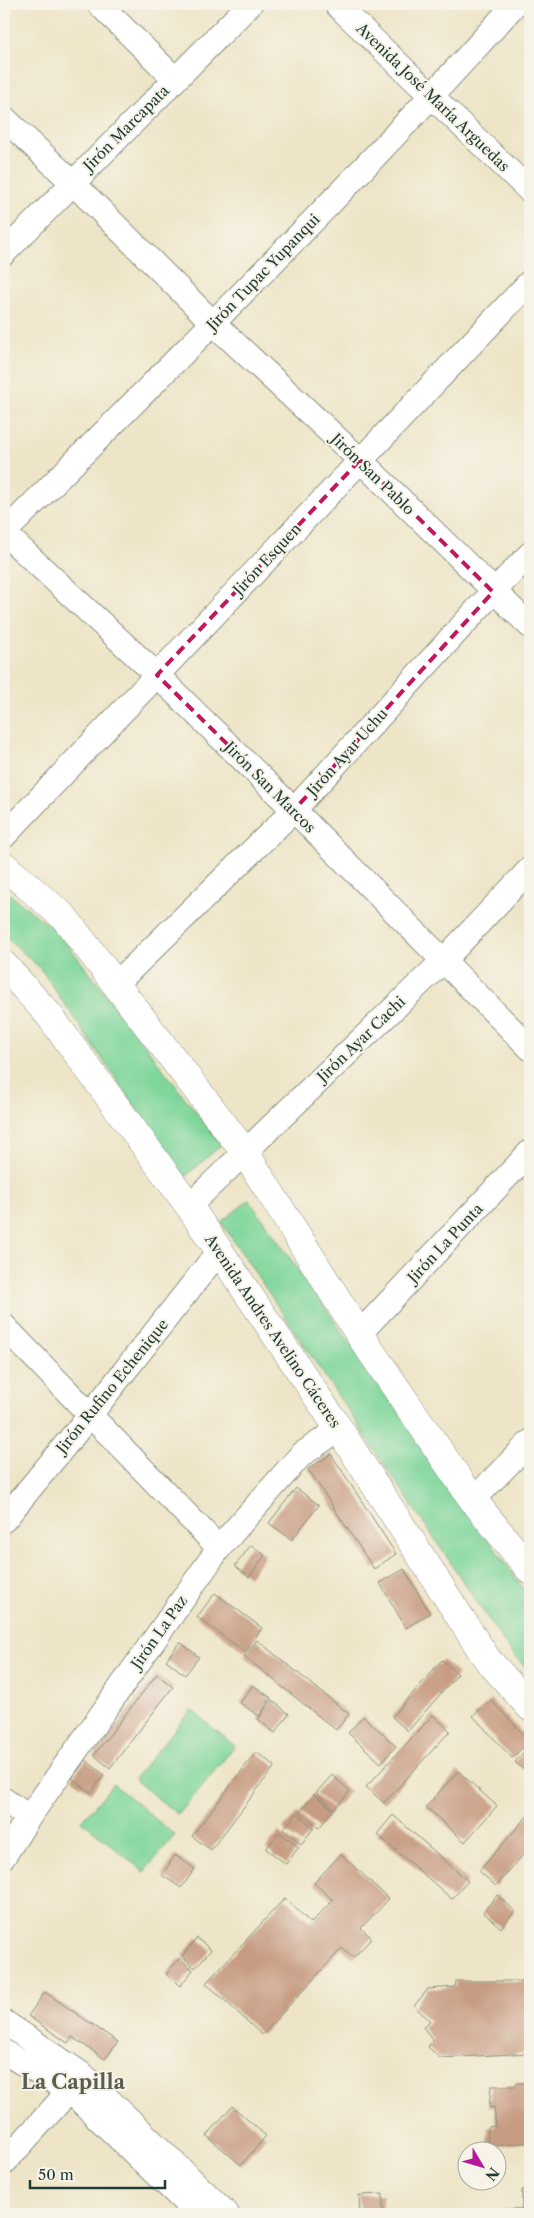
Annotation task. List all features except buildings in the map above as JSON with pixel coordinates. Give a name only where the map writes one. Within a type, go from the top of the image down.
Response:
[{"type":"main road","points":[[4,866],[64,917],[244,1151],[359,1334],[473,1500],[530,1570]]},
{"type":"main road","name":"Avenida Andres Avelino Cáceres","points":[[4,965],[49,1015],[189,1206],[339,1429],[487,1659],[530,1707]]},
{"type":"street","points":[[99,4],[175,79]]},
{"type":"street","name":"Jirón Marcapata","points":[[4,253],[72,182],[250,4]]},
{"type":"street","name":"Avenida José María Arguedas","points":[[336,4],[530,191]]},
{"type":"street","name":"Jirón Tupac Yupanqui","points":[[4,533],[213,323],[432,98],[515,4]]},
{"type":"street","name":"Jirón San Pablo","points":[[4,118],[72,182],[213,323],[360,460],[493,592],[530,626]]},
{"type":"street","name":"Jirón Esquen","points":[[4,836],[530,282]]},
{"type":"street","name":"Jirón San Marcos","points":[[4,533],[157,675],[530,1048]]},
{"type":"street","name":"Jirón Ayar Uchu","points":[[115,985],[294,810],[530,554]]},
{"type":"street","name":"Jirón Ayar Cachi","points":[[189,1206],[442,962],[530,869]]},
{"type":"street","name":"Jirón La Punta","points":[[359,1334],[530,1152]]},
{"type":"street","name":"Jirón Rufino Echenique","points":[[4,1520],[90,1416],[219,1250]]},
{"type":"street","points":[[4,1326],[219,1548]]},
{"type":"street","name":"Jirón La Paz","points":[[4,1856],[29,1816],[219,1548],[301,1455],[339,1429]]},
{"type":"street","points":[[473,1500],[530,1442]]},
{"type":"street","points":[[4,1800],[29,1816]]},
{"type":"street","points":[[4,2022],[227,2214]]},
{"type":"street","points":[[4,2052],[77,2083],[197,2214]]},
{"type":"street","points":[[4,2163],[77,2083]]},
{"type":"highlighted area","points":[[360,460],[493,592],[294,810],[157,675]]},
{"type":"green space","points":[[4,890],[59,933],[221,1145],[184,1178],[40,968],[4,935]]},
{"type":"green space","points":[[249,1200],[530,1598],[530,1672],[510,1651],[221,1222]]},
{"type":"green space","points":[[191,1710],[235,1746],[178,1815],[134,1779]]},
{"type":"green space","points":[[113,1784],[175,1835],[144,1872],[82,1821]]},
{"type":"district","name":"La Capilla","points":[[73,2082]]}]
